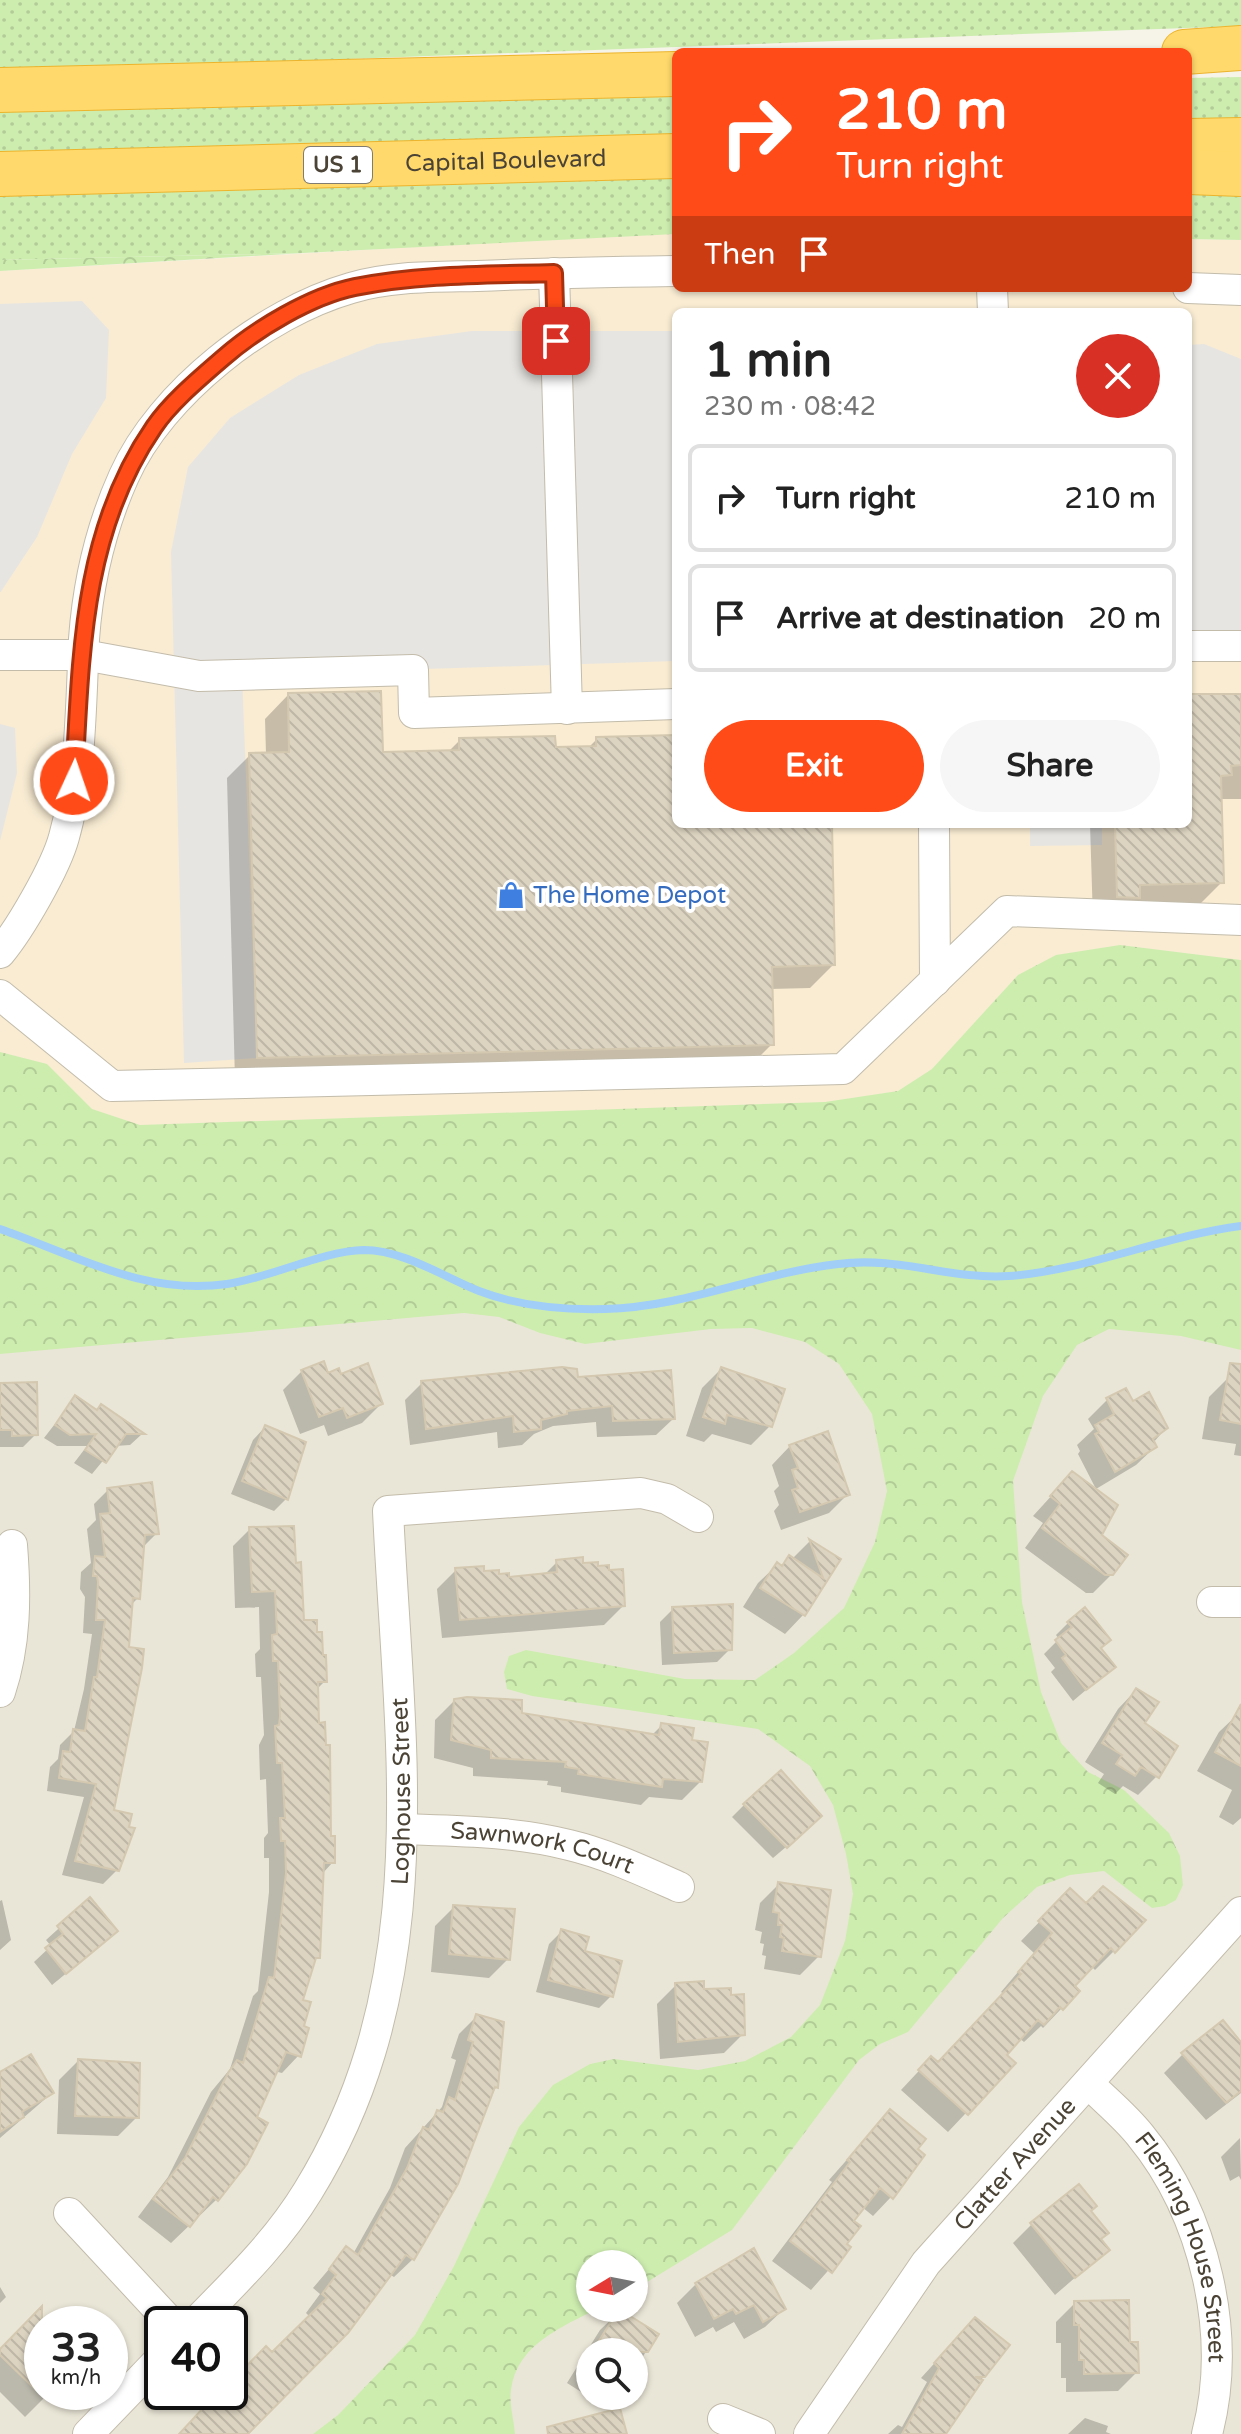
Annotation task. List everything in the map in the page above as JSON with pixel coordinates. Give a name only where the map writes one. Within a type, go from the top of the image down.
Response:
[{"type":"highway","points":[[1192,51],[1241,48]]},
{"type":"highway","points":[[1192,58],[1241,58]]},
{"type":"highway","points":[[0,90],[672,74]]},
{"type":"highway","points":[[1192,141],[1241,140]]},
{"type":"highway","name":"Capital Boulevard","points":[[0,174],[672,156]]},
{"type":"highway","points":[[1192,172],[1241,174]]},
{"type":"street","points":[[0,953],[14,936],[64,839],[74,781],[87,593],[125,474],[156,424],[243,341],[283,316],[352,288],[427,277],[672,271]]},
{"type":"street","points":[[554,273],[567,709]]},
{"type":"street","points":[[1192,288],[1241,290]]},
{"type":"street","points":[[1192,646],[1241,646]]},
{"type":"street","points":[[0,655],[84,655],[199,676],[413,670],[414,713],[672,704]]},
{"type":"street","points":[[934,828],[935,981]]},
{"type":"street","points":[[0,995],[112,1086],[843,1069],[1007,911],[1241,920]]},
{"type":"street","name":"Loghouse Street","points":[[211,2306],[271,2244],[307,2193],[353,2102],[375,2041],[389,1987],[399,1919],[402,1829],[388,1511],[641,1493],[667,1499],[698,1517]]},
{"type":"street","points":[[0,1692],[8,1668],[16,1598],[12,1545]]},
{"type":"street","name":"Sawnwork Court","points":[[402,1829],[480,1831],[568,1844],[629,1865],[679,1887]]},
{"type":"street","name":"Clatter Avenue","points":[[809,2434],[926,2263],[1241,1912]]},
{"type":"street","name":"Fleming House Street","points":[[1088,2083],[1140,2135],[1183,2203],[1204,2265],[1214,2315],[1217,2367],[1207,2434]]},
{"type":"street","points":[[69,2213],[155,2306]]},
{"type":"street","points":[[88,2434],[144,2376]]},
{"type":"street","points":[[723,2419],[760,2434]]},
{"type":"shaded area","points":[[672,232],[672,292],[1192,292],[1192,239],[1241,240],[1241,1177],[0,1294],[0,271]]},
{"type":"shaded area","points":[[82,301],[109,330],[106,398],[72,454],[37,537],[0,593],[0,304]]},
{"type":"shaded area","points":[[472,331],[672,331],[672,661],[242,675],[257,1058],[184,1063],[171,552],[188,467],[230,418],[299,375],[377,344]]},
{"type":"shaded area","points":[[1204,344],[1241,359],[1241,641],[1192,642],[1192,345]]},
{"type":"shaded area","points":[[0,724],[15,728],[17,773],[0,841]]},
{"type":"shaded area","points":[[1030,828],[1102,828],[1102,845],[1030,846]]},
{"type":"shaded area","points":[[1241,1177],[1241,2434],[0,2434],[0,1294]]},
{"type":"green space","points":[[0,0],[1241,0],[1241,26],[0,72]]},
{"type":"green space","points":[[1241,77],[1241,123],[1192,125],[1192,78]]},
{"type":"green space","points":[[672,91],[672,139],[0,160],[0,110]]},
{"type":"green space","points":[[672,173],[672,234],[303,253],[0,260],[0,194]]},
{"type":"green space","points":[[1192,193],[1241,195],[1241,240],[1192,239]]},
{"type":"green space","points":[[303,253],[0,271],[0,260]]},
{"type":"green space","points":[[1120,945],[1241,960],[1241,1350],[1181,1336],[1109,1329],[1077,1345],[1043,1396],[1013,1481],[1022,1602],[1041,1692],[1061,1743],[1088,1772],[1124,1790],[1169,1833],[1180,1856],[1183,1885],[1176,1900],[1152,1908],[1104,1871],[1070,1875],[1037,1887],[1003,1918],[908,2032],[880,2044],[859,2060],[732,2230],[648,2281],[648,2250],[576,2250],[576,2319],[543,2339],[522,2360],[511,2390],[515,2434],[313,2434],[338,2415],[415,2335],[454,2266],[519,2127],[553,2085],[590,2064],[614,2059],[698,2070],[745,2061],[791,2037],[820,2005],[845,1941],[853,1894],[833,1805],[810,1766],[758,1729],[532,1696],[507,1689],[504,1672],[509,1656],[526,1650],[685,1679],[755,1680],[794,1653],[844,1608],[875,1542],[887,1491],[872,1414],[839,1364],[805,1342],[752,1328],[711,1329],[585,1344],[540,1333],[499,1317],[464,1313],[0,1354],[0,1052],[47,1064],[92,1109],[140,1125],[825,1102],[898,1091],[932,1069],[1018,975],[1056,955]]},
{"type":"building","name":"The Home Depot","points":[[381,691],[383,752],[459,750],[459,738],[555,736],[556,747],[596,746],[596,737],[672,735],[672,828],[832,828],[835,965],[772,967],[774,1045],[257,1058],[249,753],[289,752],[288,693]]},
{"type":"building","points":[[1192,694],[1241,694],[1241,765],[1231,766],[1232,775],[1221,776],[1224,883],[1140,885],[1140,898],[1117,897],[1115,828],[1192,828]]},
{"type":"building","points":[[324,1361],[328,1373],[339,1368],[341,1374],[368,1363],[383,1404],[347,1418],[343,1408],[319,1417],[301,1370]]},
{"type":"building","points":[[1230,1363],[1241,1364],[1241,1424],[1220,1420]]},
{"type":"building","points":[[562,1367],[577,1369],[578,1377],[671,1370],[675,1419],[613,1421],[612,1406],[567,1411],[567,1414],[541,1420],[541,1429],[514,1432],[513,1416],[426,1429],[421,1381]]},
{"type":"building","points":[[721,1367],[785,1389],[772,1427],[727,1415],[725,1424],[703,1417]]},
{"type":"building","points":[[37,1382],[38,1435],[12,1436],[12,1430],[0,1430],[0,1383]]},
{"type":"building","points":[[1126,1388],[1133,1401],[1149,1392],[1168,1428],[1153,1439],[1157,1447],[1115,1472],[1095,1434],[1099,1432],[1095,1425],[1114,1414],[1106,1398]]},
{"type":"building","points":[[75,1395],[97,1410],[101,1404],[145,1434],[126,1434],[106,1463],[85,1450],[96,1434],[70,1435],[55,1425]]},
{"type":"building","points":[[265,1425],[306,1442],[288,1500],[242,1481]]},
{"type":"building","points":[[828,1431],[850,1495],[800,1512],[792,1490],[798,1488],[792,1470],[798,1468],[789,1445]]},
{"type":"building","points":[[1072,1471],[1118,1505],[1102,1535],[1128,1555],[1113,1575],[1105,1575],[1042,1528],[1060,1504],[1050,1496]]},
{"type":"building","points":[[152,1482],[159,1534],[145,1535],[140,1599],[133,1598],[129,1647],[144,1649],[114,1810],[132,1814],[129,1827],[135,1828],[119,1871],[75,1861],[96,1784],[59,1778],[63,1751],[70,1752],[73,1729],[85,1731],[94,1677],[97,1677],[105,1620],[96,1620],[98,1582],[97,1576],[93,1576],[95,1556],[105,1557],[100,1514],[110,1513],[107,1488]]},
{"type":"building","points":[[294,1526],[296,1563],[301,1562],[304,1620],[317,1620],[317,1632],[322,1632],[323,1655],[326,1655],[327,1682],[318,1682],[319,1723],[325,1722],[326,1745],[330,1745],[331,1836],[335,1836],[335,1863],[324,1863],[320,1958],[316,1958],[303,2000],[311,2002],[304,2026],[309,2028],[301,2057],[286,2052],[257,2117],[268,2123],[247,2164],[218,2201],[213,2197],[190,2227],[153,2199],[185,2158],[228,2073],[237,2060],[243,2063],[269,1977],[274,1978],[286,1873],[285,1841],[281,1841],[280,1818],[285,1818],[282,1763],[277,1763],[275,1726],[279,1725],[280,1716],[278,1661],[273,1661],[272,1635],[277,1634],[275,1591],[252,1592],[249,1527]]},
{"type":"building","points":[[809,1539],[841,1559],[805,1616],[760,1588],[777,1562],[782,1566],[789,1555],[823,1578]]},
{"type":"building","points":[[583,1557],[583,1563],[598,1562],[598,1566],[609,1565],[609,1570],[623,1569],[625,1606],[460,1620],[455,1568],[484,1566],[484,1571],[499,1570],[499,1574],[509,1573],[509,1577],[557,1572],[556,1560]]},
{"type":"building","points":[[733,1604],[732,1650],[674,1653],[672,1607]]},
{"type":"building","points":[[1085,1607],[1111,1640],[1101,1648],[1116,1667],[1086,1690],[1062,1658],[1066,1655],[1055,1640],[1072,1627],[1067,1622]]},
{"type":"building","points":[[1136,1688],[1159,1702],[1145,1723],[1178,1746],[1159,1778],[1141,1767],[1135,1776],[1116,1764],[1122,1755],[1102,1743]]},
{"type":"building","points":[[454,1699],[522,1700],[522,1713],[659,1735],[661,1723],[694,1728],[692,1740],[708,1742],[702,1782],[663,1779],[662,1787],[578,1774],[579,1769],[565,1767],[566,1762],[491,1758],[491,1750],[451,1740]]},
{"type":"building","points":[[1241,1704],[1241,1766],[1215,1752]]},
{"type":"building","points":[[781,1770],[822,1816],[787,1848],[743,1804]]},
{"type":"building","points":[[778,1882],[831,1890],[821,1957],[782,1951],[782,1925],[778,1925],[779,1913],[773,1912]]},
{"type":"building","points":[[1103,1886],[1146,1920],[1115,1953],[1111,1948],[1075,1986],[1080,1991],[1063,2010],[1060,2007],[1044,2025],[1038,2020],[1007,2055],[1016,2063],[968,2115],[918,2070],[931,2056],[938,2062],[1021,1974],[1018,1972],[1052,1933],[1038,1921],[1070,1888],[1086,1903]]},
{"type":"building","points":[[90,1897],[118,1931],[66,1974],[45,1948],[63,1934],[57,1926]]},
{"type":"building","points":[[453,1905],[515,1909],[510,1960],[449,1954]]},
{"type":"building","points":[[561,1929],[589,1937],[585,1951],[622,1961],[613,1997],[548,1980]]},
{"type":"building","points":[[704,1981],[704,1989],[731,1988],[731,1995],[744,1994],[745,2035],[678,2042],[675,1983]]},
{"type":"building","points":[[476,2014],[504,2022],[498,2088],[495,2087],[458,2184],[414,2260],[406,2255],[348,2333],[248,2434],[179,2434],[201,2410],[248,2410],[248,2364],[266,2346],[272,2352],[327,2298],[322,2294],[336,2275],[329,2269],[346,2246],[358,2255],[407,2168],[423,2127],[429,2130],[437,2110],[443,2112],[449,2097],[455,2100],[473,2042],[468,2040]]},
{"type":"building","points":[[1223,2020],[1241,2042],[1241,2091],[1226,2103],[1181,2053]]},
{"type":"building","points":[[31,2054],[54,2093],[22,2112],[24,2117],[0,2132],[0,2072]]},
{"type":"building","points":[[78,2059],[140,2063],[139,2118],[75,2116]]},
{"type":"building","points":[[890,2109],[926,2139],[918,2149],[925,2155],[893,2199],[880,2188],[854,2221],[861,2226],[847,2244],[851,2247],[832,2273],[790,2241],[850,2162],[847,2160]]},
{"type":"building","points":[[1079,2184],[1097,2206],[1091,2211],[1109,2233],[1101,2239],[1110,2250],[1075,2278],[1030,2223]]},
{"type":"building","points":[[754,2248],[786,2309],[763,2322],[754,2305],[736,2314],[733,2309],[714,2319],[695,2283]]},
{"type":"building","points":[[1129,2300],[1130,2342],[1138,2342],[1139,2373],[1084,2374],[1084,2360],[1079,2360],[1079,2325],[1074,2325],[1074,2301]]},
{"type":"building","points":[[975,2317],[1010,2345],[985,2377],[975,2377],[983,2380],[946,2434],[902,2434],[939,2368],[934,2363]]},
{"type":"building","points":[[611,2322],[640,2322],[659,2334],[648,2352],[648,2338],[601,2338]]},
{"type":"building","points":[[24,2324],[24,2378],[0,2355],[0,2349]]},
{"type":"building","points":[[621,2410],[627,2434],[548,2434],[547,2427]]},
{"type":"waterway","points":[[0,1229],[111,1271],[167,1284],[227,1284],[331,1255],[364,1250],[394,1254],[479,1291],[509,1300],[557,1308],[605,1309],[664,1302],[809,1268],[861,1262],[966,1275],[1038,1273],[1241,1226]]},
{"type":"place","name":"The Home Depot","points":[[511,895]]},
{"type":"route","points":[[74,781],[87,593],[104,531],[125,474],[156,424],[209,370],[243,341],[283,316],[352,288],[427,277],[554,273],[556,341]]}]
